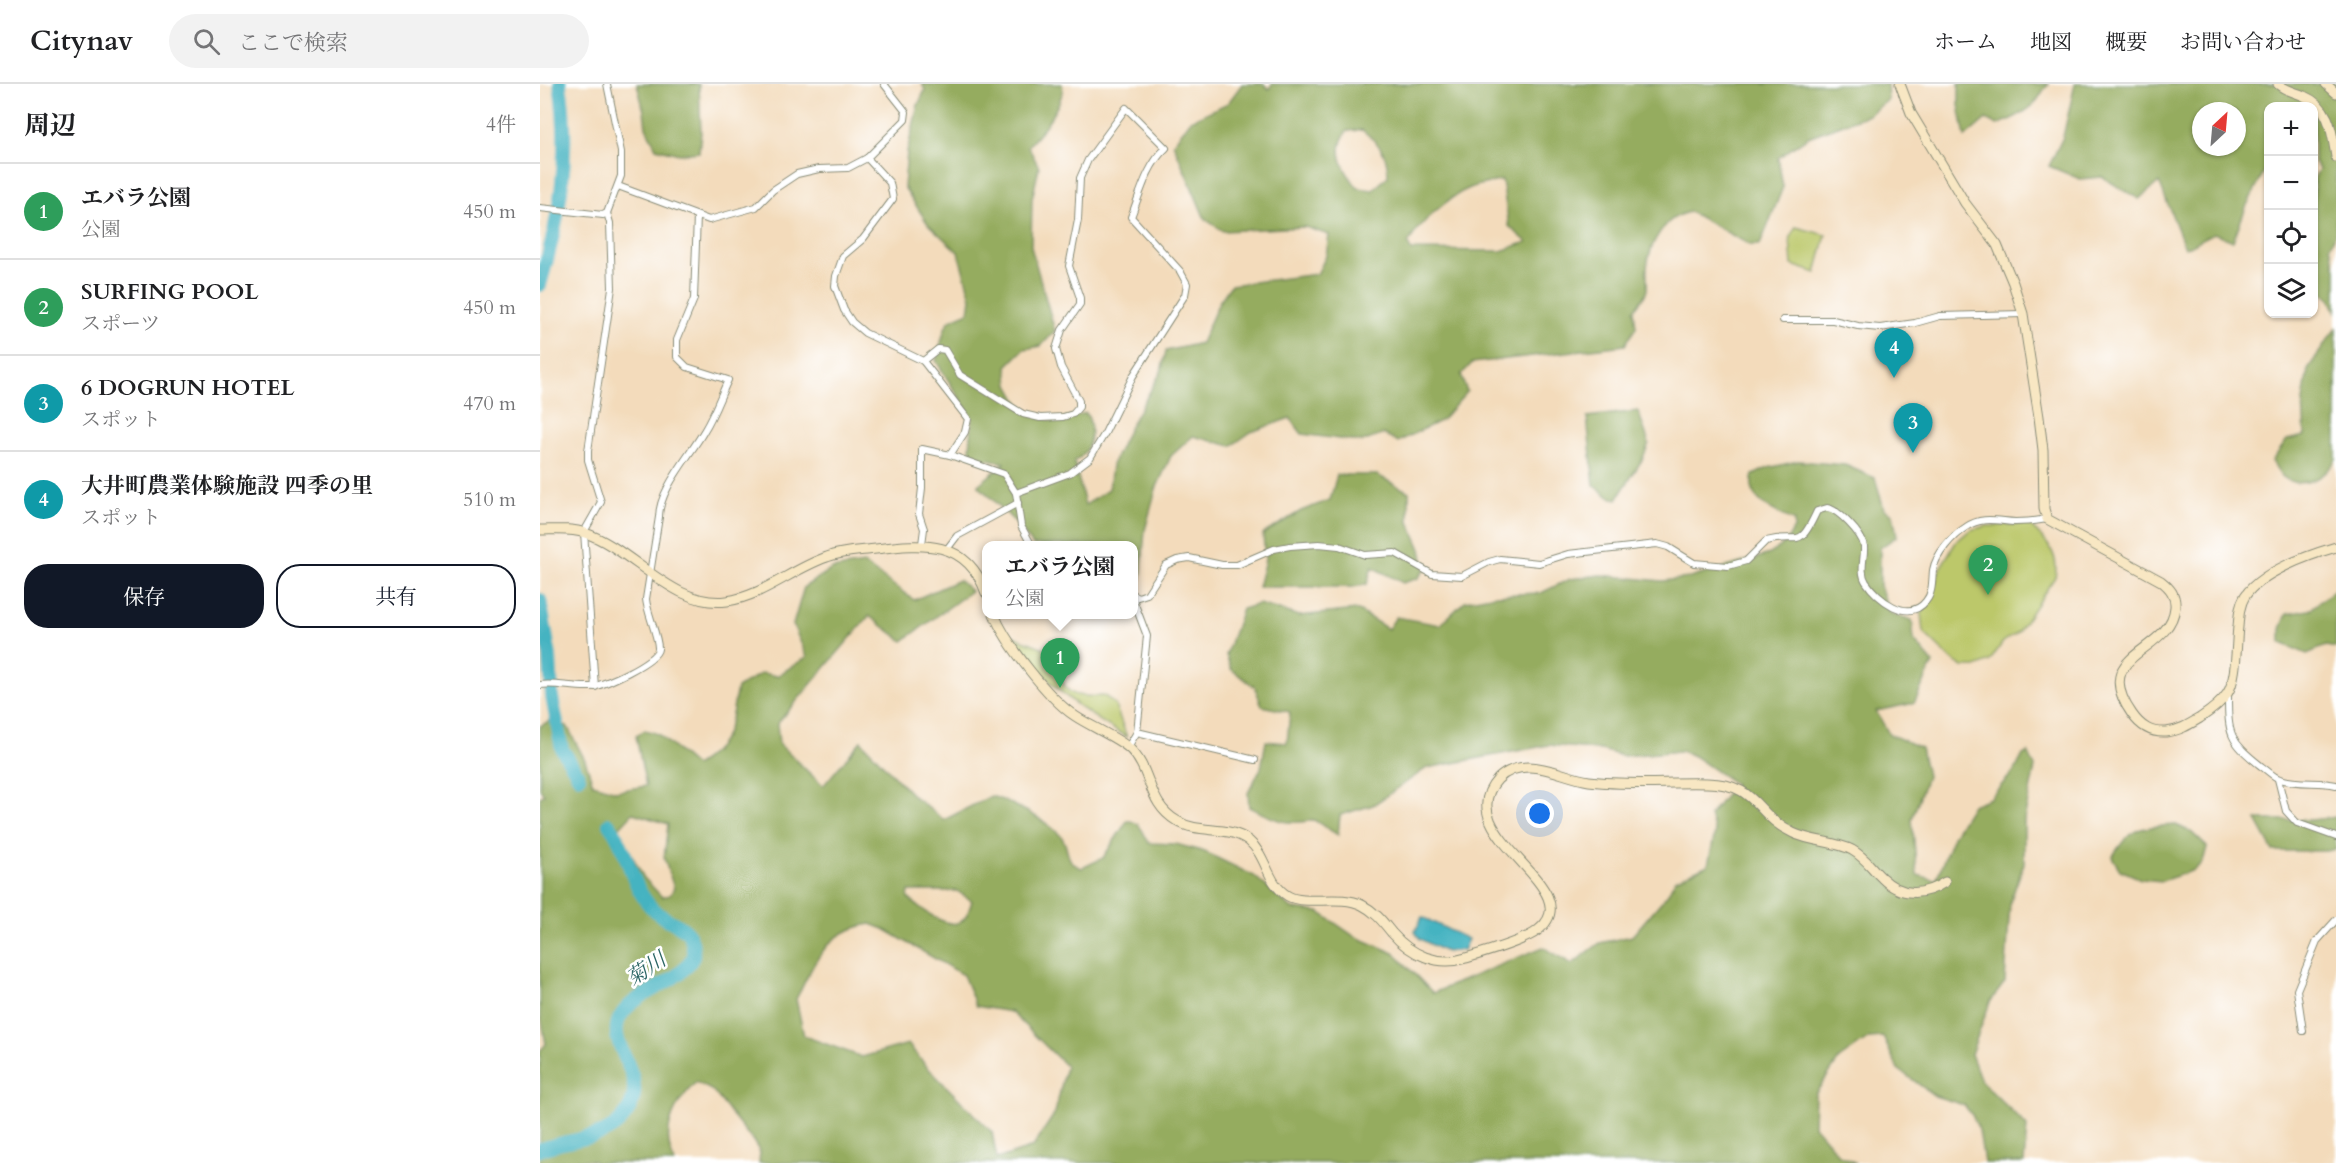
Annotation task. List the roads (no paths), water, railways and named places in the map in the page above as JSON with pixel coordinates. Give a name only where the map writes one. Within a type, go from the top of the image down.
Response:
[{"type":"street","points":[[595,687],[584,532],[601,502],[588,460],[588,451],[612,288],[608,213],[621,176],[620,139],[607,84]]},
{"type":"street","points":[[618,186],[709,220],[756,207],[773,190],[797,174],[819,169],[848,168],[867,158],[905,120],[906,112],[884,84]]},
{"type":"street","points":[[1900,84],[1911,113],[1959,194],[2001,253],[2023,314],[2043,450],[2043,494],[2046,519]]},
{"type":"street","points":[[2278,84],[2285,90],[2307,97],[2322,108],[2330,122],[2336,157]]},
{"type":"street","points":[[2326,84],[2336,93]]},
{"type":"street","points":[[923,361],[938,349],[945,350],[960,375],[1023,414],[1040,418],[1063,417],[1073,414],[1079,407],[1078,395],[1061,367],[1056,349],[1062,330],[1080,303],[1069,266],[1078,220],[1080,178],[1088,160],[1126,108],[1166,148],[1151,166],[1131,217],[1180,271],[1187,284],[1185,295],[1133,376],[1090,458],[1070,473],[1016,493]]},
{"type":"street","points":[[867,158],[890,183],[893,199],[863,239],[843,256],[836,276],[835,286],[838,298],[852,322],[865,333],[923,361],[942,387],[962,408],[968,419],[965,432],[950,455]]},
{"type":"street","points":[[540,208],[603,215],[608,213]]},
{"type":"street","points":[[544,684],[595,687],[641,666],[657,653],[659,647],[647,613],[646,599],[659,506],[712,417],[728,380],[687,367],[677,357],[677,340],[694,299],[697,216]]},
{"type":"street","points":[[1783,320],[1833,320],[1880,328],[1916,323],[1940,316],[2023,314]]},
{"type":"street","points":[[922,544],[924,529],[919,514],[922,488],[922,448],[1004,474],[1016,493],[1022,526],[1030,541]]},
{"type":"street","points":[[946,549],[957,536],[1018,503]]},
{"type":"street","points":[[1138,597],[1147,594],[1166,565],[1177,560],[1189,558],[1222,565],[1237,565],[1274,549],[1311,544],[1339,546],[1365,555],[1395,553],[1420,570],[1442,576],[1466,575],[1484,565],[1500,560],[1539,563],[1568,554],[1657,544],[1668,547],[1694,563],[1728,566],[1746,561],[1766,541],[1791,540],[1801,537],[1812,526],[1817,511],[1827,508],[1839,513],[1862,539],[1863,572],[1869,585],[1888,604],[1907,610],[1917,608],[1926,602],[1930,594],[1937,560],[1943,549],[1963,529],[1974,522],[1988,519],[2016,522],[2046,519],[2161,580],[2173,592],[2175,610],[2169,622],[2160,634],[2128,661],[2120,674],[2120,692],[2140,724],[2158,732],[2174,731],[2204,715],[2228,694]]},
{"type":"street","points":[[540,530],[584,532],[610,545],[684,594],[695,598],[724,601],[751,595],[835,554],[922,544],[946,549],[963,558],[975,570],[982,583]]},
{"type":"street","points":[[2336,547],[2317,553],[2272,574],[2246,595],[2240,611],[2232,681],[2228,694],[2228,726],[2234,742],[2278,779],[2305,784],[2336,785]]},
{"type":"street","points":[[1128,747],[1137,732],[1147,636],[1138,612]]},
{"type":"street","points":[[996,619],[1008,641],[1056,701],[1071,714],[1128,747],[1144,770],[1154,799],[1169,816],[1190,827],[1227,830],[1236,834],[1257,849],[1273,880],[1285,894],[1295,899],[1344,900],[1365,906],[1374,912],[1409,949],[1434,960],[1463,959],[1531,935],[1545,922],[1550,911],[1547,894],[1495,831],[1487,811],[1489,795],[1496,781],[1508,772],[1526,767],[1594,782],[1727,784],[1748,794],[1767,814],[1792,833],[1839,845],[1865,858],[1882,879],[1903,891],[1925,892],[1945,882]]},
{"type":"street","points":[[1137,732],[1255,760]]},
{"type":"street","points":[[2278,779],[2286,811],[2297,823],[2336,837]]},
{"type":"street","points":[[2302,1031],[2297,990],[2317,941],[2336,920]]},
{"type":"water","points":[[1422,917],[1468,939],[1463,950],[1446,952],[1420,939],[1415,932]]},
{"type":"waterway","name":"菊川","points":[[540,285],[553,235],[562,186],[564,136],[560,84]]},
{"type":"waterway","name":"菊川","points":[[540,600],[550,656],[552,697],[562,749],[579,777]]},
{"type":"waterway","name":"菊川","points":[[540,1150],[604,1132],[624,1117],[631,1105],[634,1092],[633,1080],[617,1035],[617,1025],[629,1006],[677,975],[693,957],[693,945],[685,930],[657,913],[643,897],[609,824]]},
{"type":"place","name":"大井町農業体験施設 四季の里","points":[[1894,378]]},
{"type":"place","name":"6 DOGRUN HOTEL","points":[[1913,453]]},
{"type":"place","name":"SURFING POOL","points":[[1988,595]]},
{"type":"place","name":"エバラ公園","points":[[1060,688]]}]
